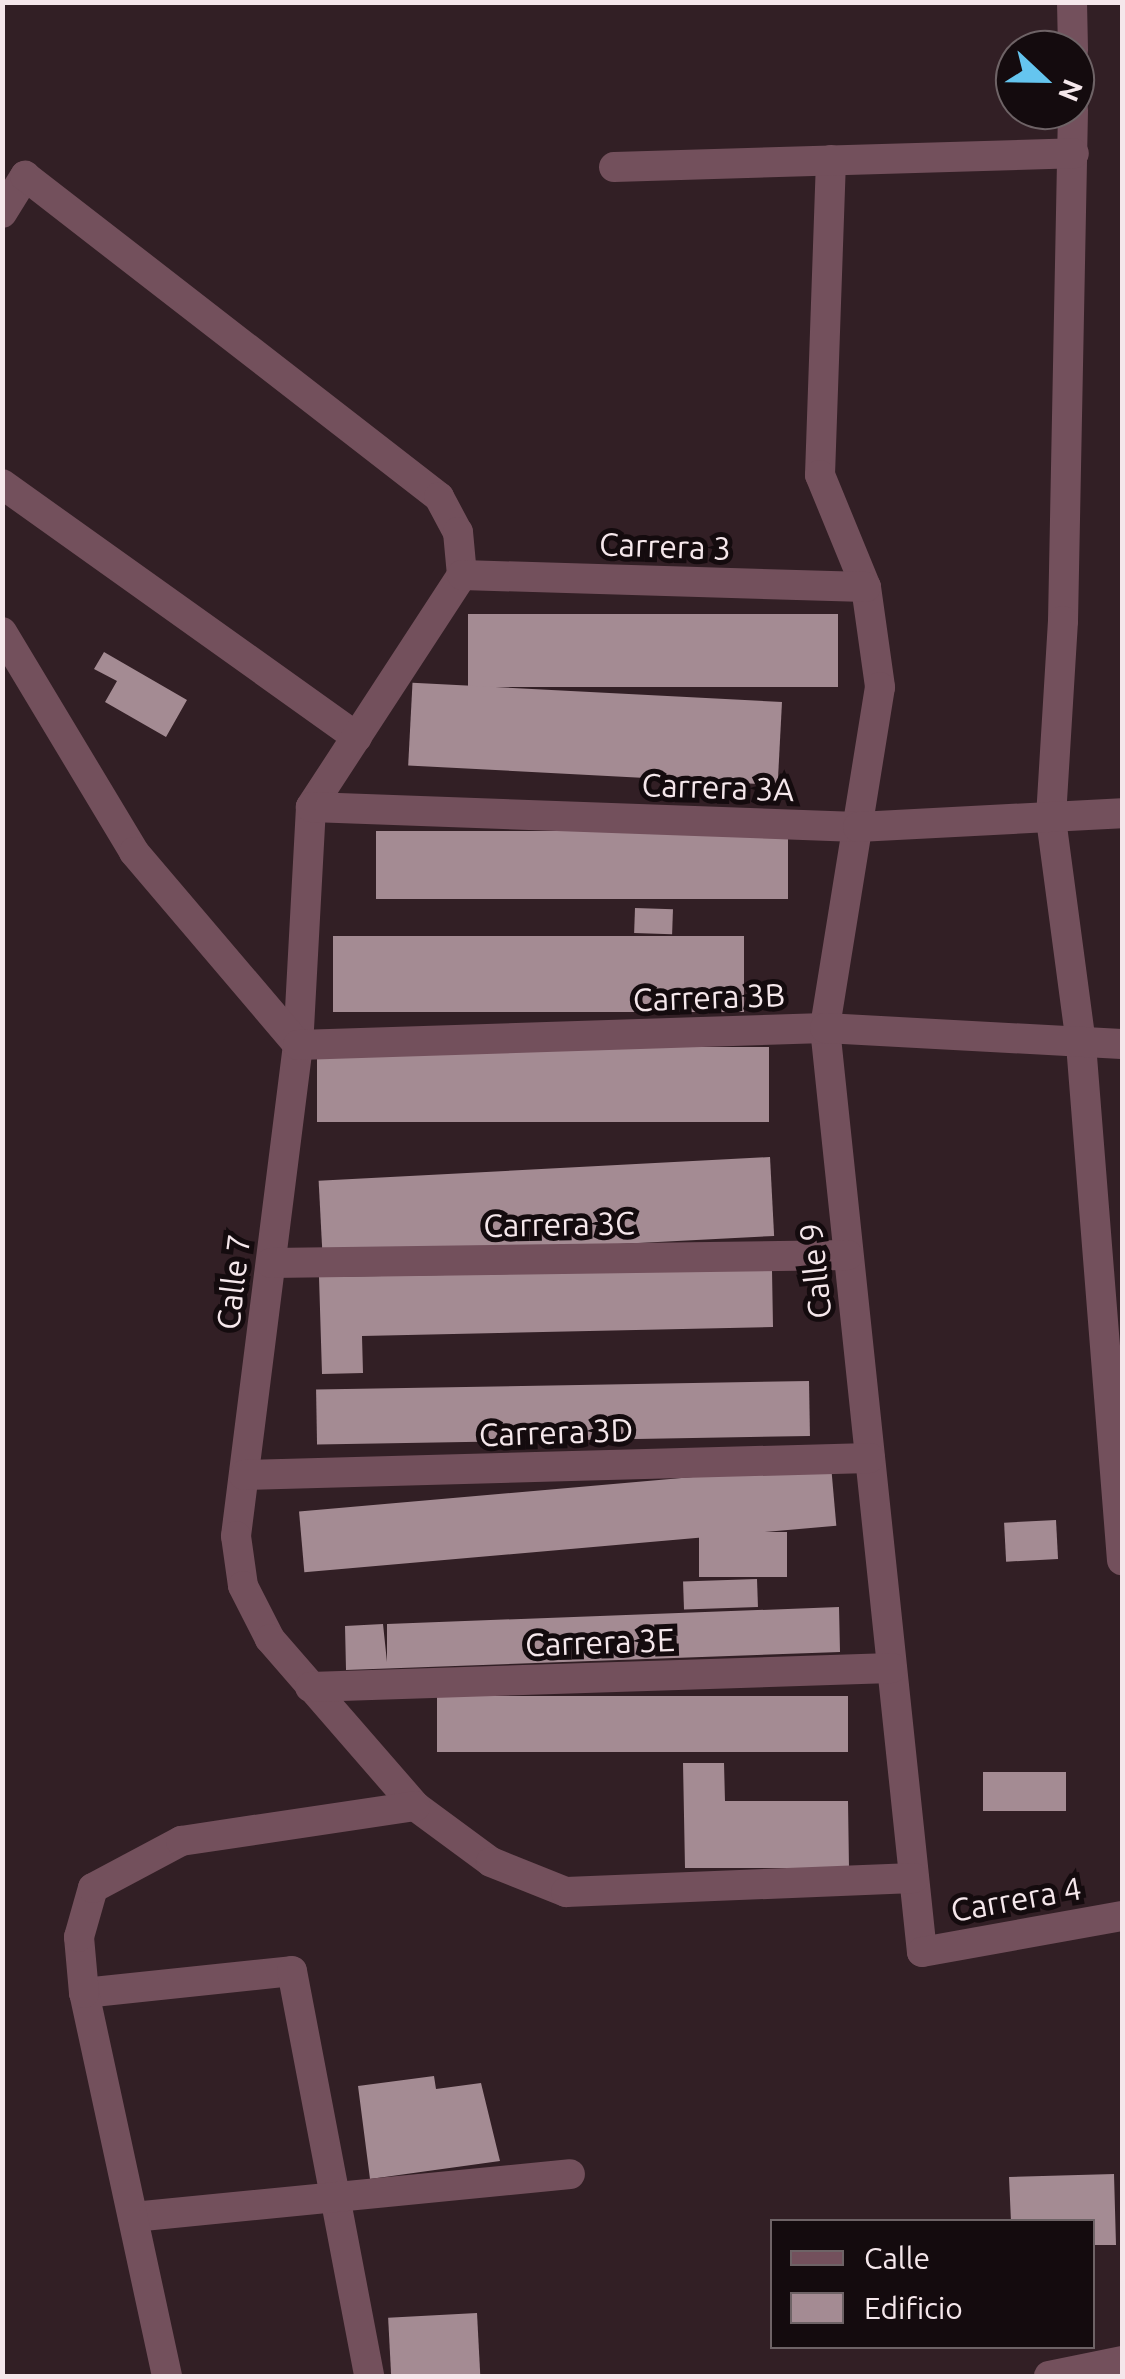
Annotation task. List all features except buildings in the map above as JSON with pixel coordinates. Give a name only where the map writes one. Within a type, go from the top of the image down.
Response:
[{"type":"street","points":[[1072,2],[1073,30]]},
{"type":"street","points":[[1073,130],[1050,819],[1081,1044],[1122,1560]]},
{"type":"street","points":[[614,167],[1074,153]]},
{"type":"street","name":"Calle 9","points":[[831,160],[820,475],[866,587],[880,686],[824,1028],[922,1952]]},
{"type":"street","points":[[2,213],[25,176],[439,497],[458,532],[462,575],[311,807]]},
{"type":"street","points":[[2,484],[357,737]]},
{"type":"street","name":"Carrera 3","points":[[462,575],[866,587]]},
{"type":"street","points":[[2,632],[134,852],[298,1045]]},
{"type":"street","name":"Carrera 3A","points":[[311,807],[858,827],[1122,812]]},
{"type":"street","name":"Calle 7","points":[[311,807],[298,1045],[236,1536],[243,1586],[270,1640],[415,1806],[491,1862],[566,1892],[914,1878]]},
{"type":"street","name":"Carrera 3B","points":[[298,1045],[824,1028],[1122,1044]]},
{"type":"street","name":"Carrera 3C","points":[[270,1263],[848,1256]]},
{"type":"street","name":"Carrera 3D","points":[[244,1475],[870,1458]]},
{"type":"street","name":"Carrera 3E","points":[[310,1686],[892,1668]]},
{"type":"street","points":[[167,2376],[84,1993],[79,1937],[93,1888],[181,1841],[415,1806]]},
{"type":"street","name":"Carrera 4","points":[[922,1952],[1122,1916]]},
{"type":"street","points":[[84,1993],[292,1970],[339,2194],[369,2376]]},
{"type":"street","points":[[133,2217],[570,2174]]},
{"type":"street","points":[[1049,2376],[1122,2361]]}]
